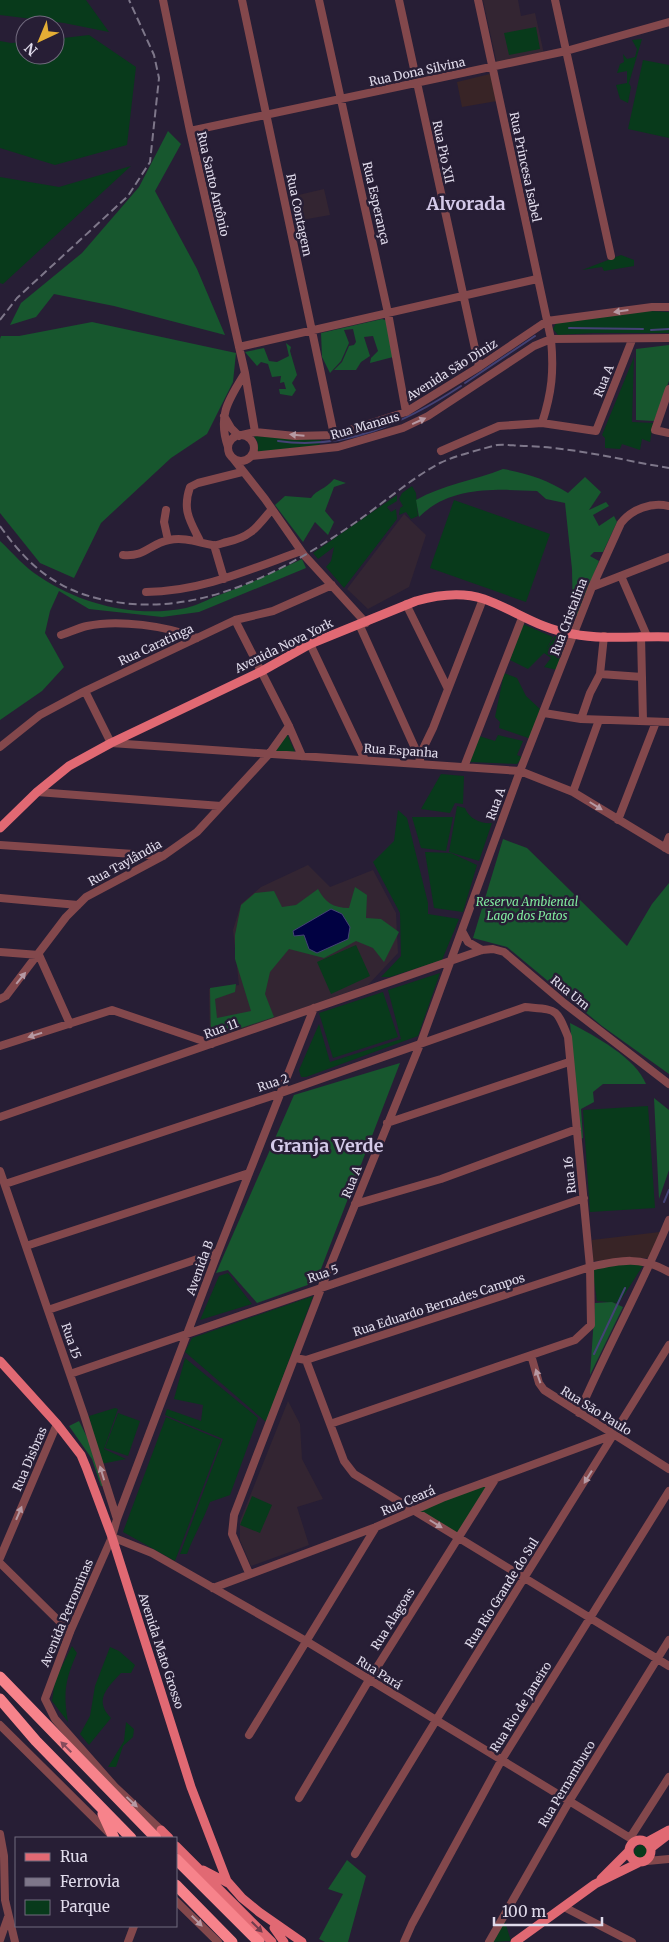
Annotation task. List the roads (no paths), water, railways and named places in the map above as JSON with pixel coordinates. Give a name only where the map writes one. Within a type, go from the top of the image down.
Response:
[{"type":"highway","points":[[0,1677],[137,1820],[162,1836]]},
{"type":"highway","points":[[0,1699],[36,1741],[130,1837]]},
{"type":"highway","points":[[101,1808],[114,1837]]},
{"type":"highway","points":[[178,1860],[259,1942]]},
{"type":"highway","points":[[178,1887],[232,1942]]},
{"type":"main road","name":"Avenida Nova York","points":[[0,828],[37,792],[69,766],[111,743],[262,671],[310,644],[406,604],[433,596],[457,595],[483,599],[548,629],[574,635],[669,637]]},
{"type":"main road","name":"Avenida Mato Grosso","points":[[0,1361],[58,1424],[81,1455],[112,1537],[191,1787],[227,1881],[242,1898],[269,1920],[302,1942]]},
{"type":"main road","points":[[515,1942],[595,1884],[639,1845],[669,1830]]},
{"type":"main road","points":[[642,1862],[632,1860],[639,1845],[669,1834]]},
{"type":"main road","points":[[639,1845],[642,1862]]},
{"type":"main road","points":[[178,1848],[272,1942]]},
{"type":"main road","points":[[209,1872],[215,1869],[220,1862]]},
{"type":"main road","points":[[595,1884],[642,1862]]},
{"type":"main road","points":[[198,1868],[227,1881],[237,1907]]},
{"type":"main road","points":[[269,1920],[284,1942]]},
{"type":"street","name":"Rua Santo Antônio","points":[[163,0],[190,131],[245,373],[255,432]]},
{"type":"street","name":"Rua Contagem","points":[[242,0],[334,435]]},
{"type":"street","name":"Rua Esperança","points":[[319,0],[388,313],[406,412]]},
{"type":"street","name":"Rua Pio XII","points":[[399,0],[479,367]]},
{"type":"street","name":"Rua Princesa Isabel","points":[[478,0],[551,339],[554,369],[550,398],[542,423]]},
{"type":"street","points":[[555,0],[611,256]]},
{"type":"street","name":"Rua Dona Silvina","points":[[190,131],[566,51],[669,22]]},
{"type":"street","points":[[239,347],[537,279]]},
{"type":"street","name":"Avenida São Diniz","points":[[240,436],[255,432],[295,436],[334,435],[406,412],[479,367],[547,321],[652,306],[669,308]]},
{"type":"street","name":"Rua Manaus","points":[[251,457],[338,446],[402,428],[428,416],[534,346],[551,339],[632,340],[669,338]]},
{"type":"street","name":"Rua A","points":[[542,423],[596,431],[632,340]]},
{"type":"street","points":[[245,373],[229,398],[222,423],[232,457],[301,551],[332,585],[362,623],[420,760]]},
{"type":"street","points":[[669,389],[655,430],[669,433]]},
{"type":"street","points":[[224,416],[231,428],[240,436],[252,441],[254,449],[244,475]]},
{"type":"street","points":[[441,451],[499,426],[542,423]]},
{"type":"street","points":[[228,447],[233,438],[240,436]]},
{"type":"street","points":[[232,457],[242,462],[251,457]]},
{"type":"street","points":[[200,541],[188,517],[185,501],[190,487],[198,483],[244,475]]},
{"type":"street","name":"Rua Cristalina","points":[[520,771],[592,587],[621,523],[626,516],[657,503],[669,506]]},
{"type":"street","points":[[123,555],[137,556],[160,542],[168,540],[200,541],[214,545],[241,539],[251,534],[272,509]]},
{"type":"street","points":[[166,510],[164,522],[168,540]]},
{"type":"street","points":[[214,545],[224,579]]},
{"type":"street","points":[[146,592],[178,590],[224,579],[301,551]]},
{"type":"street","points":[[592,587],[669,557]]},
{"type":"street","points":[[621,576],[644,636],[642,677],[643,721]]},
{"type":"street","name":"Rua Caratinga","points":[[0,747],[40,715],[85,690],[235,620],[273,610],[332,585]]},
{"type":"street","points":[[420,760],[483,599]]},
{"type":"street","points":[[406,604],[448,689]]},
{"type":"street","points":[[464,767],[522,618]]},
{"type":"street","points":[[235,620],[262,671],[302,756]]},
{"type":"street","points":[[61,635],[87,626],[113,623],[180,631],[197,638]]},
{"type":"street","points":[[581,719],[590,693],[600,674],[604,636]]},
{"type":"street","points":[[310,644],[364,760]]},
{"type":"street","points":[[600,674],[642,677]]},
{"type":"street","points":[[85,690],[111,743]]},
{"type":"street","points":[[544,713],[581,719],[669,722]]},
{"type":"street","points":[[573,792],[599,720]]},
{"type":"street","points":[[618,820],[656,722]]},
{"type":"street","name":"Rua Taylândia","points":[[0,999],[6,996],[66,917],[86,897],[163,856],[197,832],[269,754],[289,726]]},
{"type":"street","name":"Rua Espanha","points":[[111,743],[364,760],[420,760],[464,767],[520,771],[573,792],[667,849]]},
{"type":"street","name":"Rua A","points":[[249,1573],[234,1540],[232,1521],[322,1286],[421,1042],[520,771]]},
{"type":"street","points":[[37,792],[221,806]]},
{"type":"street","points":[[667,849],[669,837]]},
{"type":"street","points":[[0,845],[163,856]]},
{"type":"street","points":[[0,898],[78,905]]},
{"type":"street","points":[[462,931],[468,942],[482,950]]},
{"type":"street","name":"Rua Um","points":[[482,950],[493,949],[504,952],[564,1003],[669,1084]]},
{"type":"street","points":[[450,963],[482,950]]},
{"type":"street","points":[[0,952],[39,954],[70,1024]]},
{"type":"street","name":"Rua 11","points":[[0,1117],[450,963]]},
{"type":"street","points":[[558,1014],[564,1003]]},
{"type":"street","name":"Rua 2","points":[[4,1184],[281,1093],[421,1042],[525,1007],[548,1009],[558,1014]]},
{"type":"street","name":"Avenida B","points":[[112,1537],[117,1519],[218,1252],[314,1008]]},
{"type":"street","points":[[0,1046],[112,1010],[212,1044]]},
{"type":"street","name":"Rua 16","points":[[531,1355],[575,1340],[591,1325],[590,1267],[568,1037],[558,1014]]},
{"type":"street","points":[[387,1123],[570,1062]]},
{"type":"street","points":[[355,1204],[441,1179],[576,1129]]},
{"type":"street","name":"Rua 15","points":[[0,1171],[70,1374],[117,1519]]},
{"type":"street","points":[[26,1246],[249,1173]]},
{"type":"street","name":"Rua 5","points":[[70,1374],[322,1286],[584,1198]]},
{"type":"street","points":[[579,1413],[604,1354],[651,1264],[669,1220]]},
{"type":"street","points":[[48,1310],[218,1252]]},
{"type":"street","name":"Rua Eduardo Bernades Campos","points":[[295,1358],[306,1360],[590,1267],[637,1259],[669,1272]]},
{"type":"street","name":"Rua Rio Grande do Sul","points":[[354,1854],[434,1720],[525,1578],[669,1345]]},
{"type":"street","points":[[330,1424],[531,1355]]},
{"type":"street","name":"Rua São Paulo","points":[[531,1355],[539,1383],[544,1390],[669,1469]]},
{"type":"street","points":[[306,1360],[344,1461],[354,1474],[669,1666]]},
{"type":"street","name":"Rua Disbras","points":[[0,1558],[58,1424]]},
{"type":"street","name":"Rua Ceará","points":[[213,1588],[613,1435]]},
{"type":"street","name":"Rua Alagoas","points":[[299,1798],[368,1680],[494,1481]]},
{"type":"street","name":"Rua Rio de Janeiro","points":[[404,1942],[501,1761],[669,1492]]},
{"type":"street","points":[[249,1735],[376,1527]]},
{"type":"street","name":"Rua Pará","points":[[112,1537],[152,1552],[306,1642],[501,1761],[570,1800],[639,1845],[658,1856],[669,1858]]},
{"type":"street","name":"Avenida Petrominas","points":[[112,1537],[70,1632],[45,1699],[55,1718],[115,1787],[162,1836]]},
{"type":"street","points":[[0,1563],[70,1632]]},
{"type":"street","name":"Rua Pernambuco","points":[[489,1942],[570,1800],[669,1640]]},
{"type":"street","points":[[0,1725],[113,1837]]},
{"type":"street","points":[[639,1845],[669,1777]]},
{"type":"street","points":[[1,1840],[8,1917],[15,1942]]},
{"type":"street","points":[[642,1862],[669,1858]]},
{"type":"street","points":[[178,1903],[218,1942]]},
{"type":"street","points":[[564,1907],[632,1942]]},
{"type":"street","points":[[0,1940],[8,1917]]},
{"type":"street","points":[[128,1942],[134,1927]]},
{"type":"waterway","points":[[569,328],[643,329]]},
{"type":"waterway","points":[[651,330],[669,329]]},
{"type":"waterway","points":[[465,383],[535,336]]},
{"type":"waterway","points":[[278,441],[327,442],[374,431],[419,411],[461,386]]},
{"type":"waterway","points":[[664,1202],[669,1190]]},
{"type":"waterway","points":[[594,1354],[625,1288]]},
{"type":"railway","points":[[0,320],[17,298],[128,196],[150,162],[159,78],[154,55],[129,0]]},
{"type":"railway","points":[[0,526],[25,557],[52,580],[84,595],[103,600],[155,605],[217,594],[277,570],[333,538],[430,468],[453,458],[497,445],[560,449],[669,468]]},
{"type":"district","name":"Alvorada","points":[[466,204]]},
{"type":"district","name":"Granja Verde","points":[[327,1146]]},
{"type":"park label","name":"Reserva Ambiental Lago dos Patos","points":[[527,909]]}]
